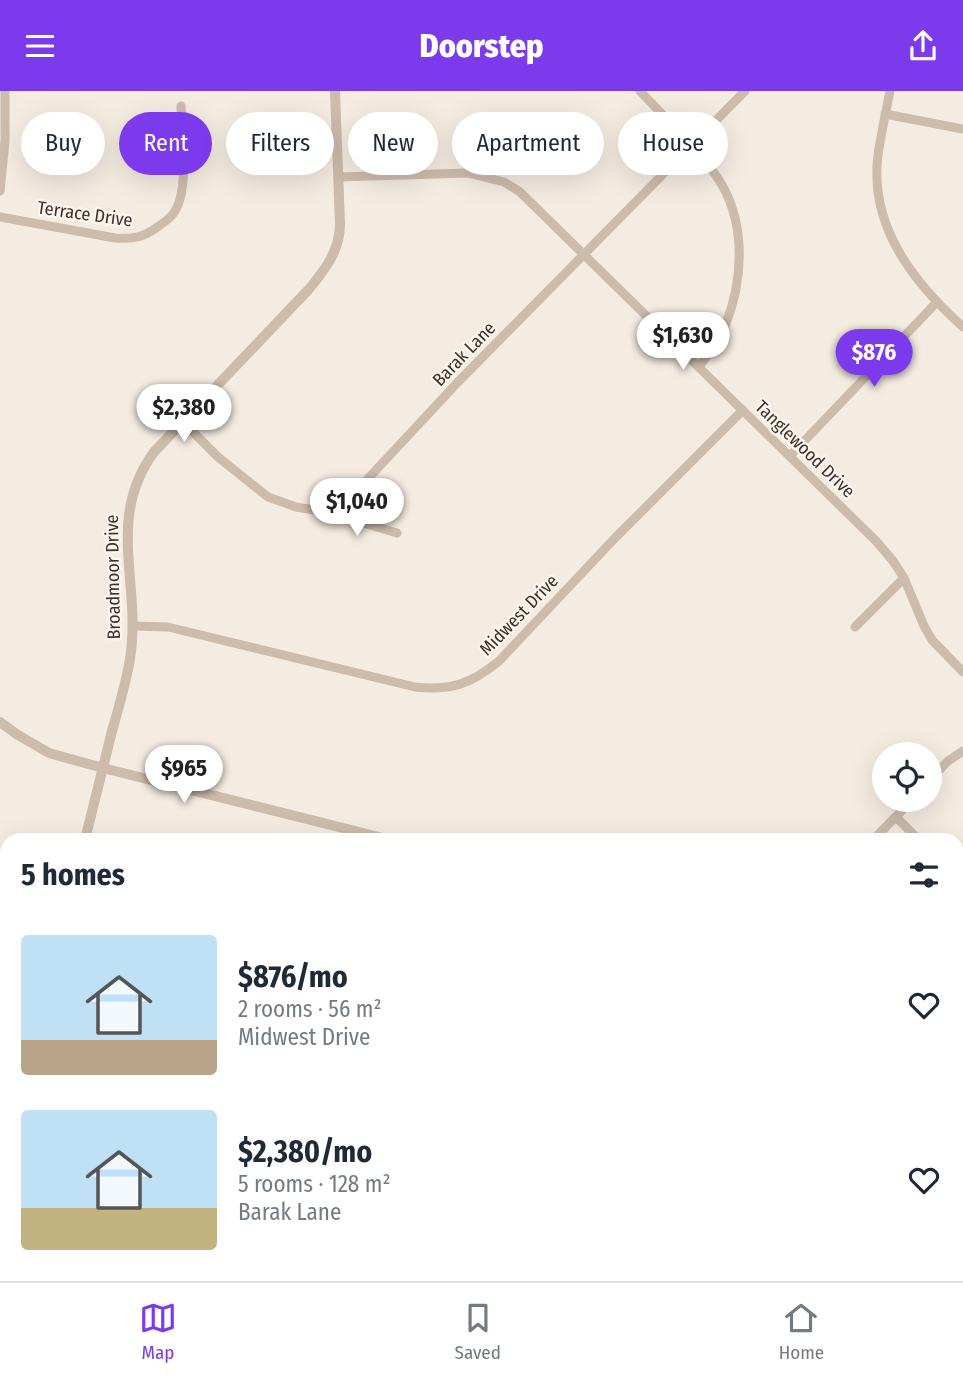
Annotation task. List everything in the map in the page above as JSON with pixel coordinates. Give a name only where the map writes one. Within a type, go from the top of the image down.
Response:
[{"type":"street","points":[[0,191],[5,141],[5,91]]},
{"type":"street","name":"Broadmoor Drive","points":[[87,833],[127,676],[133,626],[127,527],[130,500],[139,474],[147,462],[310,288],[331,261],[340,233],[335,91]]},
{"type":"street","points":[[640,91],[659,112]]},
{"type":"street","name":"Barak Lane","points":[[724,112],[745,91]]},
{"type":"street","points":[[890,91],[878,157],[877,185],[883,216],[894,246],[913,275],[936,303],[963,327]]},
{"type":"street","name":"Terrace Drive","points":[[0,217],[115,238],[144,237],[175,213],[181,195],[181,106]]},
{"type":"street","points":[[886,114],[963,129]]},
{"type":"street","name":"Tanglewood Drive","points":[[339,177],[468,173],[488,176],[519,191],[876,541],[904,578],[932,640],[963,672]]},
{"type":"street","name":"Barak Lane","points":[[326,512],[349,499],[458,382],[662,175]]},
{"type":"street","points":[[698,367],[724,328],[738,274],[737,223],[730,201],[715,175]]},
{"type":"street","points":[[790,456],[936,303]]},
{"type":"street","name":"Midwest Drive","points":[[133,626],[168,627],[415,687],[436,689],[460,685],[481,676],[499,661],[623,529],[743,410]]},
{"type":"street","points":[[183,422],[218,457],[268,497],[296,507],[326,512],[397,533]]},
{"type":"street","points":[[855,627],[904,578]]},
{"type":"street","points":[[0,722],[18,736],[49,753],[363,833]]},
{"type":"street","points":[[942,767],[963,751]]},
{"type":"street","points":[[880,833],[901,812]]},
{"type":"street","points":[[896,817],[912,833]]}]
